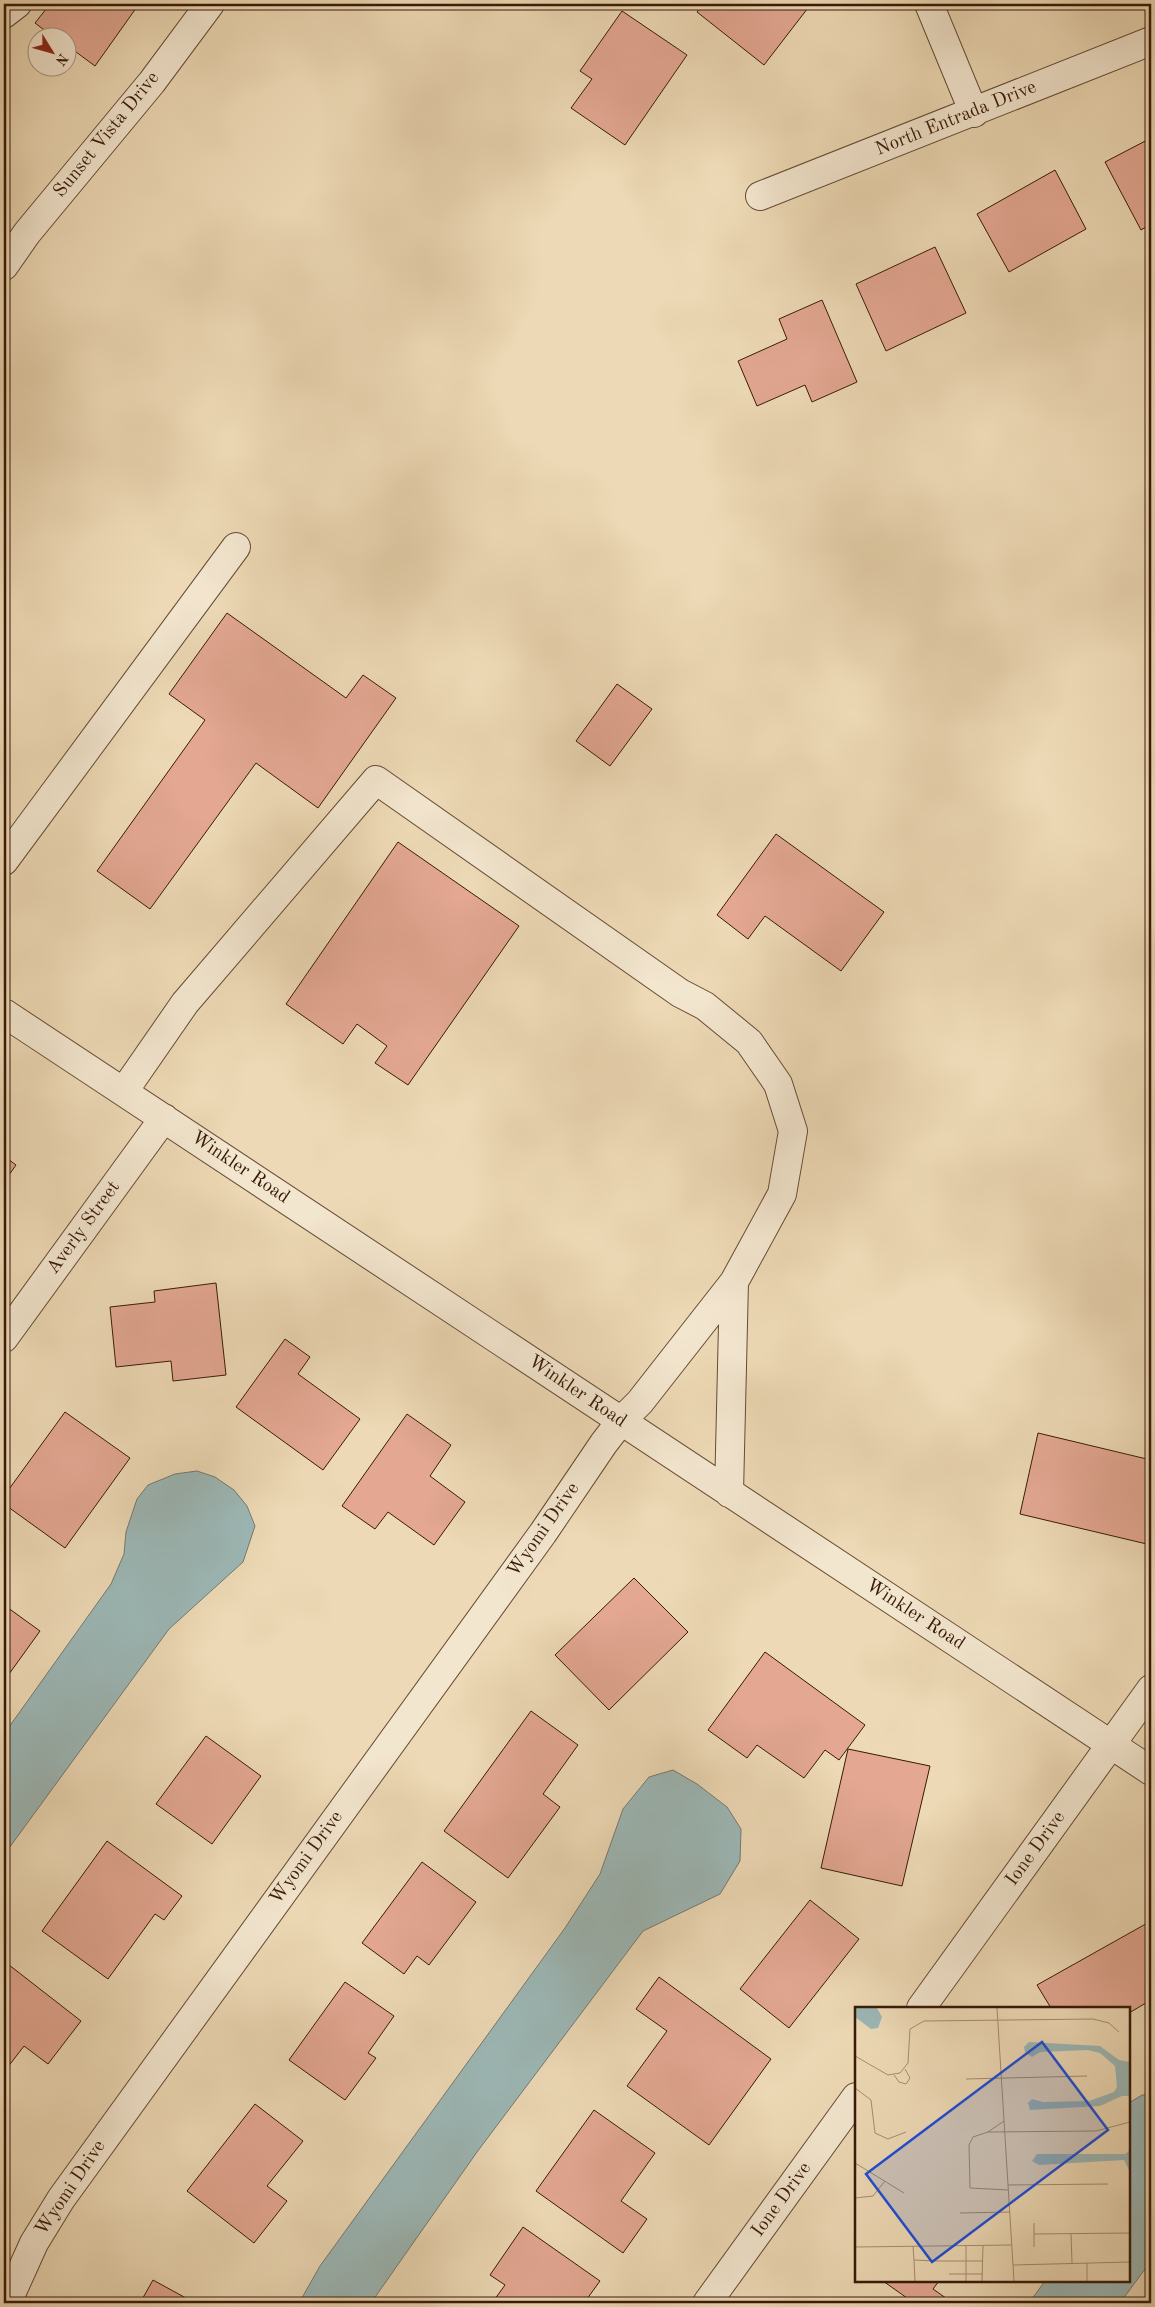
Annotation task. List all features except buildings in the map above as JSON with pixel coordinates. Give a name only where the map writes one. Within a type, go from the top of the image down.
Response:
[{"type":"street","points":[[4,14],[17,4]]},
{"type":"street","name":"Sunset Vista Drive","points":[[4,266],[28,232],[152,82],[210,4]]},
{"type":"street","points":[[929,4],[974,113]]},
{"type":"street","name":"North Entrada Drive","points":[[760,196],[974,113],[1151,41]]},
{"type":"street","points":[[4,861],[236,547]]},
{"type":"street","name":"Wyomi Drive","points":[[7,2303],[34,2243],[61,2198],[538,1541],[604,1443],[621,1421],[640,1402],[734,1282],[782,1194],[793,1131],[778,1084],[749,1042],[705,1006],[680,993],[376,780],[185,1003],[124,1091]]},
{"type":"street","name":"Winkler Road","points":[[4,1013],[1151,1771]]},
{"type":"street","name":"Averly Street","points":[[4,1338],[164,1118]]},
{"type":"street","points":[[729,1493],[734,1282]]},
{"type":"street","name":"Ione Drive","points":[[921,2007],[1151,1689]]},
{"type":"street","name":"Ione Drive","points":[[707,2303],[855,2098]]},
{"type":"water","points":[[197,1471],[215,1477],[234,1490],[247,1506],[255,1526],[243,1562],[169,1629],[4,1855],[4,1734],[111,1584],[124,1554],[126,1532],[137,1499],[148,1485],[175,1474]]},
{"type":"water","points":[[673,1770],[697,1784],[727,1807],[741,1829],[740,1861],[720,1894],[643,1931],[477,2152],[371,2303],[299,2303],[320,2266],[565,1928],[600,1874],[623,1809],[649,1777]]},
{"type":"water","points":[[1142,2095],[1151,2095],[1151,2261],[1120,2303],[1029,2303],[1044,2282],[1130,2282],[1130,2102]]}]
